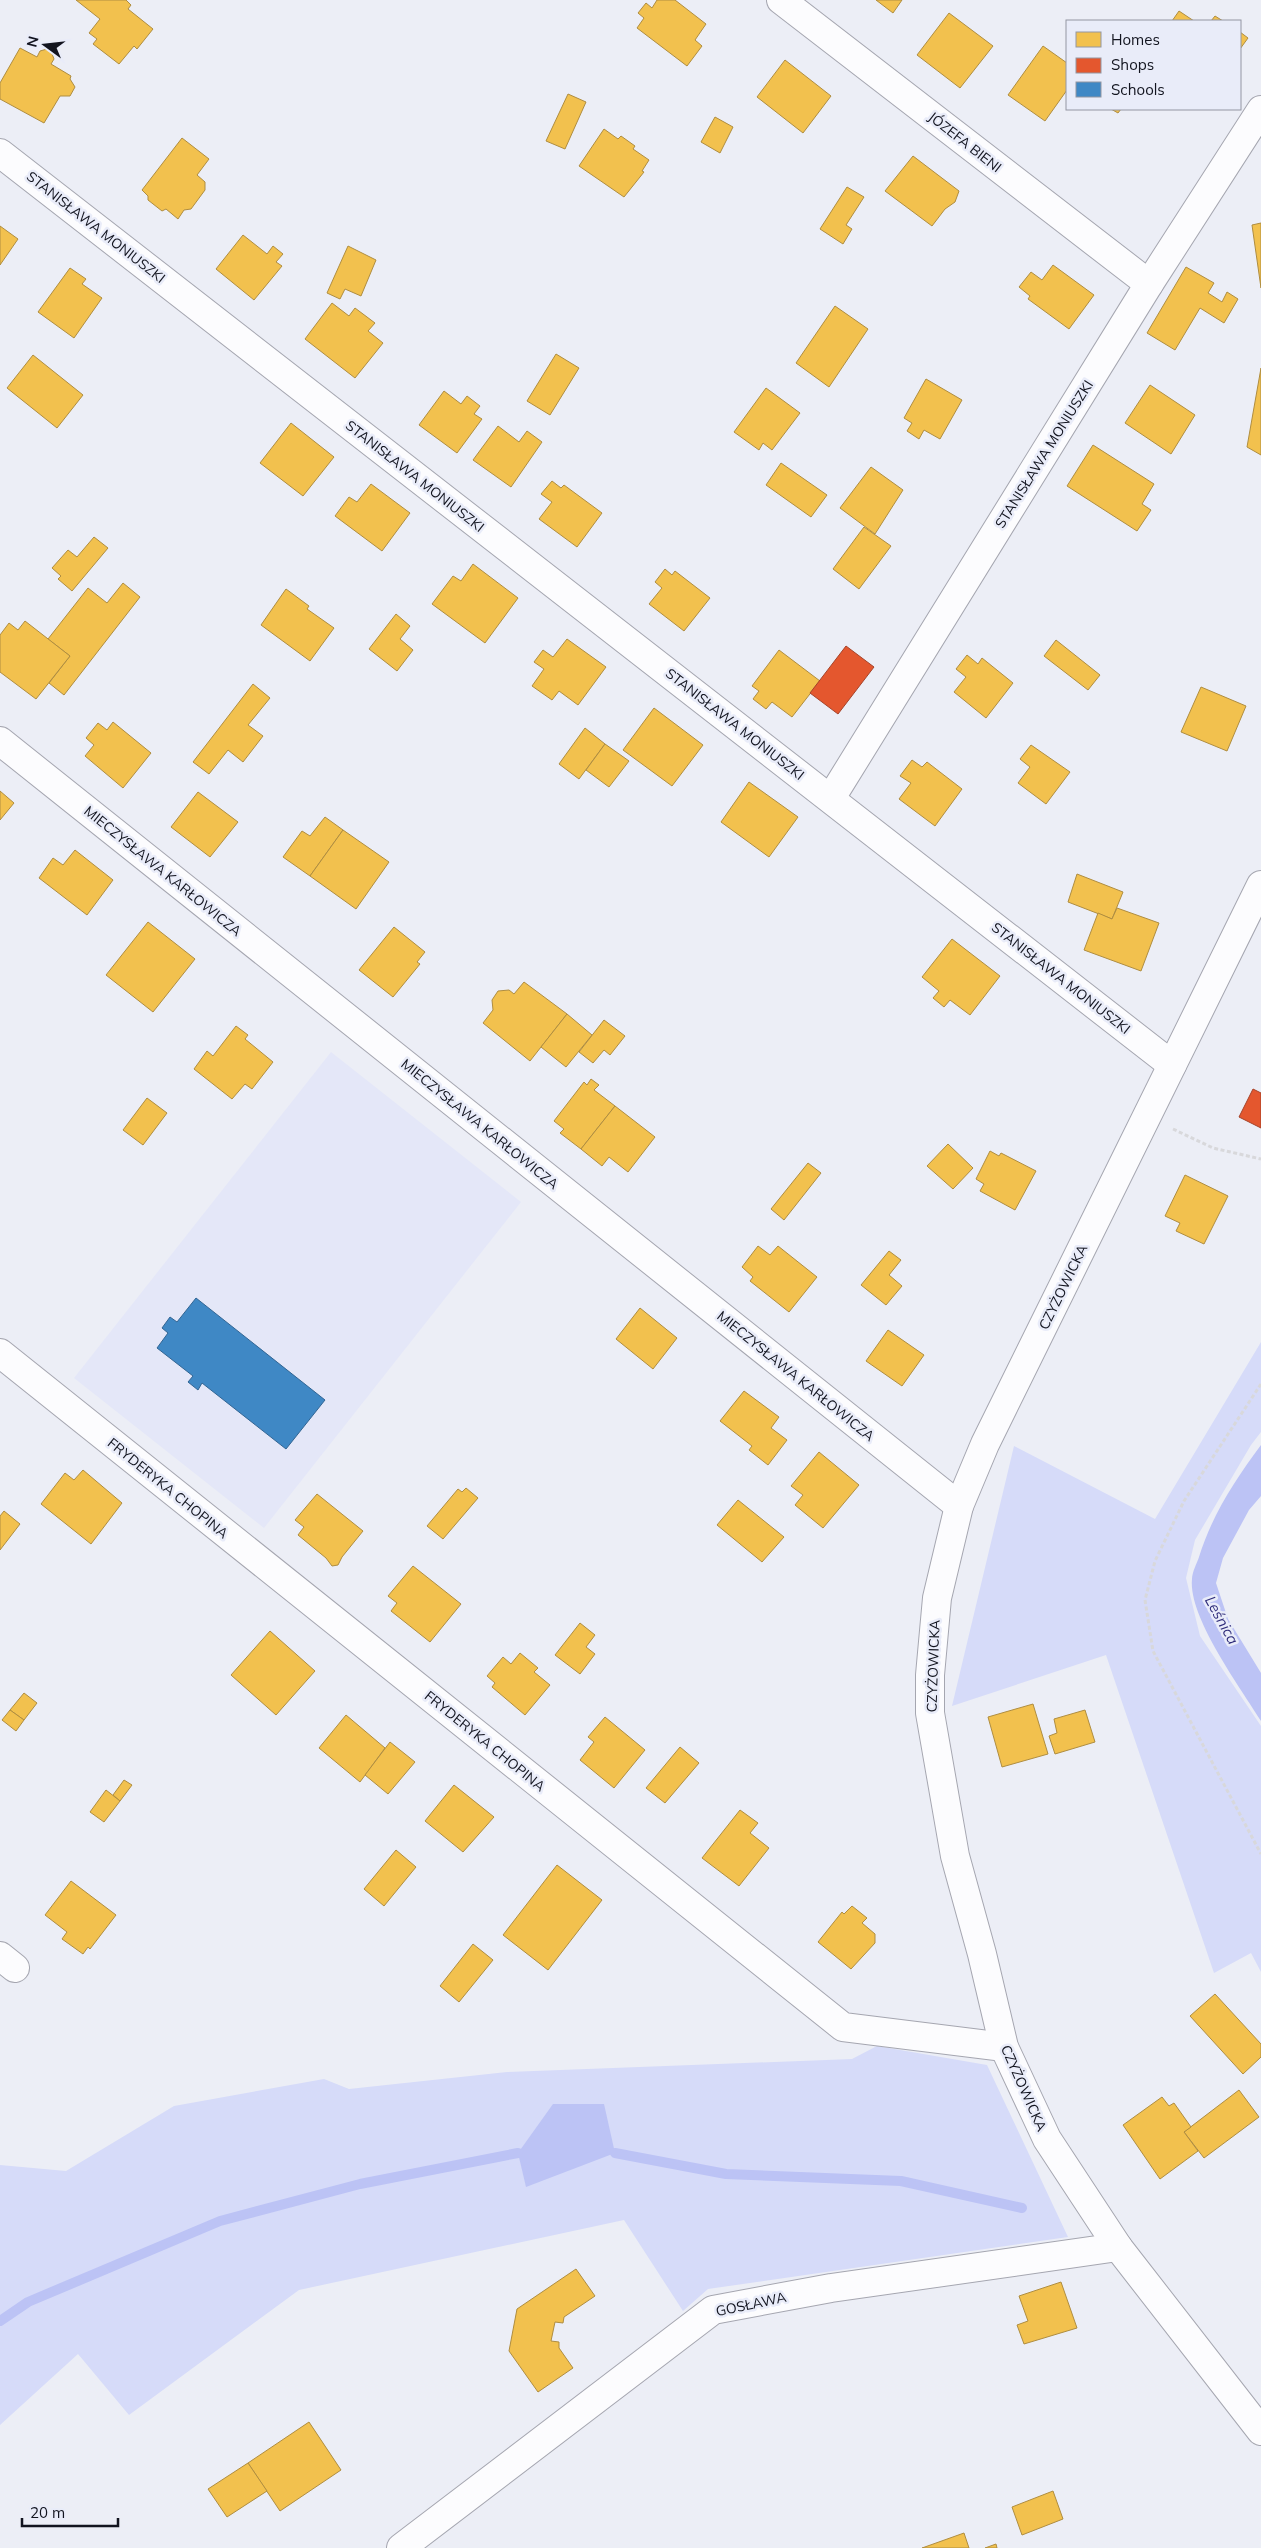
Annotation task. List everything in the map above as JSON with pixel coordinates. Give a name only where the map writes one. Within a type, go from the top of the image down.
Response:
[{"type":"street","name":"JÓZEFA BIENI","points":[[780,0],[1149,284]]},
{"type":"street","name":"STANISŁAWA MONIUSZKI","points":[[831,798],[1149,284],[1261,110]]},
{"type":"street","name":"STANISŁAWA MONIUSZKI","points":[[0,153],[1172,1065]]},
{"type":"street","name":"MIECZYSŁAWA KARŁOWICZA","points":[[0,741],[959,1506]]},
{"type":"street","name":"CZYŻOWICKA","points":[[1261,885],[985,1444],[959,1506],[936,1598],[930,1675],[930,1713],[955,1856],[982,1954],[1004,2047],[1047,2138],[1118,2248],[1261,2431]]},
{"type":"street","name":"FRYDERYKA CHOPINA","points":[[0,1354],[843,2027],[1004,2047]]},
{"type":"street","name":"GOSŁAWA","points":[[401,2548],[713,2310],[831,2288],[1118,2248]]},
{"type":"path","points":[[1147,1118],[1213,1148],[1261,1159]]},
{"type":"path","points":[[1261,1384],[1184,1501],[1155,1561],[1145,1600],[1154,1650],[1261,1854]]},
{"type":"shaded area","points":[[331,1052],[521,1202],[264,1528],[74,1378]]},
{"type":"shaded area","points":[[1261,1342],[1261,1432],[1251,1445],[1195,1540],[1186,1578],[1200,1636],[1261,1726],[1261,1972],[1251,1953],[1214,1973],[1106,1655],[952,1706],[1014,1446],[1155,1519]]},
{"type":"shaded area","points":[[877,2046],[987,2065],[1068,2237],[708,2289],[683,2311],[624,2220],[299,2290],[129,2415],[78,2354],[0,2425],[0,2165],[66,2171],[174,2106],[324,2079],[349,2089],[507,2072],[852,2059]]},
{"type":"water","name":"Leśnica","points":[[1261,1445],[1261,1496],[1249,1510],[1223,1558],[1216,1583],[1228,1619],[1261,1673],[1261,1721],[1217,1652],[1207,1632],[1193,1595],[1192,1579],[1204,1542],[1217,1512],[1242,1471]]},
{"type":"water","points":[[553,2104],[604,2104],[615,2153],[526,2187],[518,2153]]},
{"type":"building: Homes","points":[[76,0],[126,0],[131,5],[128,9],[153,29],[137,49],[134,46],[119,64],[93,44],[97,39],[89,33],[100,19]]},
{"type":"building: Homes","points":[[657,0],[675,0],[706,24],[695,40],[702,46],[687,66],[637,28],[644,18],[638,13],[646,3],[652,8]]},
{"type":"building: Homes","points":[[876,0],[902,0],[893,13]]},
{"type":"building: Homes","points":[[1179,11],[1192,20],[1173,20]]},
{"type":"building: Homes","points":[[949,13],[993,46],[960,88],[917,55]]},
{"type":"building: Homes","points":[[1215,16],[1221,20],[1212,20]]},
{"type":"building: Homes","points":[[1241,33],[1248,38],[1241,48]]},
{"type":"building: Homes","points":[[1043,46],[1066,62],[1066,91],[1045,121],[1008,95]]},
{"type":"building: Homes","points":[[20,48],[37,57],[40,51],[47,49],[51,51],[54,59],[51,64],[71,76],[70,79],[75,87],[70,96],[60,96],[44,123],[0,99],[0,83]]},
{"type":"building: Homes","points":[[785,60],[831,96],[803,133],[757,97]]},
{"type":"building: Homes","points":[[568,94],[586,102],[565,149],[546,141]]},
{"type":"building: Homes","points":[[715,117],[733,127],[720,153],[701,142]]},
{"type":"building: Homes","points":[[604,129],[618,139],[621,136],[635,146],[633,149],[649,160],[642,171],[644,172],[624,197],[579,166]]},
{"type":"building: Homes","points":[[182,138],[209,159],[197,175],[205,182],[205,190],[191,209],[184,210],[178,219],[166,209],[162,211],[148,200],[148,196],[142,190]]},
{"type":"building: Homes","points":[[913,156],[959,191],[955,202],[945,209],[932,226],[885,191]]},
{"type":"building: Homes","points":[[847,187],[864,197],[846,225],[852,229],[843,244],[820,229]]},
{"type":"building: Homes","points":[[1261,223],[1261,288],[1252,225]]},
{"type":"building: Homes","points":[[0,226],[18,239],[0,265]]},
{"type":"building: Homes","points":[[243,235],[267,254],[273,246],[283,254],[276,262],[282,266],[254,300],[216,269]]},
{"type":"building: Homes","points":[[348,246],[376,260],[361,296],[345,289],[340,299],[327,293]]},
{"type":"building: Homes","points":[[1053,265],[1094,295],[1069,329],[1028,299],[1030,296],[1019,287],[1031,272],[1042,280]]},
{"type":"building: Homes","points":[[1186,267],[1214,283],[1208,293],[1222,302],[1227,292],[1238,299],[1224,323],[1200,308],[1175,350],[1147,333]]},
{"type":"building: Homes","points":[[70,268],[86,279],[82,284],[102,298],[74,338],[38,312]]},
{"type":"building: Homes","points":[[332,303],[349,316],[355,308],[375,323],[368,331],[383,343],[355,378],[305,339]]},
{"type":"building: Homes","points":[[835,306],[868,329],[829,387],[796,363]]},
{"type":"building: Homes","points":[[556,354],[579,368],[550,415],[527,401]]},
{"type":"building: Homes","points":[[33,355],[83,395],[57,428],[7,388]]},
{"type":"building: Homes","points":[[1261,368],[1261,455],[1247,447]]},
{"type":"building: Homes","points":[[926,379],[962,400],[940,439],[924,430],[919,439],[907,431],[912,423],[904,418]]},
{"type":"building: Homes","points":[[1150,385],[1195,415],[1171,454],[1125,423]]},
{"type":"building: Homes","points":[[766,388],[800,413],[772,450],[763,443],[759,450],[734,432]]},
{"type":"building: Homes","points":[[444,391],[461,404],[467,396],[480,406],[474,414],[482,419],[457,453],[419,425]]},
{"type":"building: Homes","points":[[291,423],[334,457],[303,496],[260,463]]},
{"type":"building: Homes","points":[[498,426],[519,442],[527,431],[542,442],[511,487],[473,460]]},
{"type":"building: Homes","points":[[1093,445],[1154,484],[1142,504],[1151,510],[1137,531],[1067,486]]},
{"type":"building: Homes","points":[[781,463],[827,495],[811,517],[766,485]]},
{"type":"building: Homes","points":[[871,467],[903,490],[875,534],[840,508]]},
{"type":"building: Homes","points":[[552,481],[561,488],[564,485],[602,513],[577,547],[539,519],[552,502],[541,494]]},
{"type":"building: Homes","points":[[371,484],[410,513],[382,551],[335,516],[349,497],[357,502]]},
{"type":"building: Homes","points":[[864,527],[891,546],[859,589],[833,569]]},
{"type":"building: Homes","points":[[94,537],[108,548],[72,591],[58,579],[61,576],[52,568],[68,550],[77,557]]},
{"type":"building: Homes","points":[[473,564],[518,598],[485,643],[432,604],[453,576],[461,581]]},
{"type":"building: Homes","points":[[665,569],[672,575],[675,571],[710,598],[684,631],[649,604],[662,588],[655,582]]},
{"type":"building: Homes","points":[[123,583],[140,597],[64,695],[49,683],[70,656],[48,639],[88,588],[107,603]]},
{"type":"building: Homes","points":[[286,589],[309,606],[307,609],[334,628],[310,661],[261,625]]},
{"type":"building: Homes","points":[[396,614],[410,626],[400,639],[413,650],[397,671],[369,649]]},
{"type":"building: Homes","points":[[25,621],[70,656],[36,699],[0,672],[0,635],[9,623],[18,630]]},
{"type":"building: Homes","points":[[567,639],[606,667],[578,705],[559,691],[552,700],[532,686],[544,669],[534,662],[543,650],[553,657]]},
{"type":"building: Homes","points":[[1056,640],[1100,675],[1088,690],[1044,656]]},
{"type":"building: Homes","points":[[779,650],[820,681],[792,717],[772,702],[766,709],[753,699],[759,691],[752,686]]},
{"type":"building: Homes","points":[[967,655],[978,664],[982,658],[1013,683],[986,718],[954,692],[966,677],[956,669]]},
{"type":"building: Homes","points":[[253,684],[270,698],[248,725],[263,736],[243,762],[228,750],[209,774],[193,762]]},
{"type":"building: Homes","points":[[1201,687],[1246,706],[1227,751],[1181,732]]},
{"type":"building: Homes","points":[[654,708],[703,745],[672,786],[623,750]]},
{"type":"building: Homes","points":[[113,722],[151,753],[123,788],[85,756],[94,745],[86,738],[98,723],[107,730]]},
{"type":"building: Homes","points":[[585,728],[605,744],[579,779],[559,764]]},
{"type":"building: Homes","points":[[605,744],[629,761],[609,787],[586,770]]},
{"type":"building: Homes","points":[[1031,745],[1070,772],[1046,804],[1018,783],[1030,767],[1020,759]]},
{"type":"building: Homes","points":[[912,760],[922,767],[927,762],[962,789],[935,826],[899,799],[911,783],[900,776]]},
{"type":"building: Homes","points":[[749,782],[798,817],[769,857],[721,822]]},
{"type":"building: Homes","points":[[0,791],[14,803],[0,820]]},
{"type":"building: Homes","points":[[198,792],[238,822],[210,857],[171,827]]},
{"type":"building: Homes","points":[[325,817],[343,830],[310,876],[283,857],[302,831],[310,836]]},
{"type":"building: Homes","points":[[343,830],[389,862],[356,909],[310,876]]},
{"type":"building: Homes","points":[[75,850],[113,880],[87,915],[39,878],[53,858],[63,865]]},
{"type":"building: Homes","points":[[1077,874],[1123,892],[1112,919],[1068,902]]},
{"type":"building: Homes","points":[[1117,908],[1159,923],[1141,971],[1084,950],[1098,913],[1112,919]]},
{"type":"building: Homes","points":[[148,922],[195,959],[153,1012],[106,975]]},
{"type":"building: Homes","points":[[394,927],[425,952],[417,962],[420,964],[393,997],[359,970]]},
{"type":"building: Homes","points":[[952,939],[1000,976],[970,1015],[950,1000],[944,1007],[933,998],[939,991],[922,977]]},
{"type":"building: Homes","points":[[524,982],[567,1014],[530,1061],[483,1023],[493,1010],[492,1000],[498,991],[509,990],[514,994]]},
{"type":"building: Homes","points":[[567,1014],[592,1035],[566,1067],[541,1047]]},
{"type":"building: Homes","points":[[604,1020],[625,1036],[610,1055],[604,1050],[593,1063],[579,1052]]},
{"type":"building: Homes","points":[[236,1026],[248,1035],[245,1039],[273,1062],[252,1089],[245,1084],[232,1099],[194,1069],[207,1051],[213,1056]]},
{"type":"building: Homes","points":[[591,1079],[599,1085],[594,1090],[615,1106],[581,1149],[560,1133],[564,1129],[554,1121],[584,1082],[587,1085]]},
{"type":"building: Homes","points":[[147,1098],[167,1113],[143,1145],[123,1130]]},
{"type":"building: Homes","points":[[615,1106],[655,1137],[628,1172],[609,1157],[602,1166],[581,1149]]},
{"type":"building: Homes","points":[[948,1144],[973,1168],[953,1189],[927,1166]]},
{"type":"building: Homes","points":[[990,1151],[999,1156],[1001,1153],[1036,1171],[1015,1210],[980,1191],[984,1184],[976,1179]]},
{"type":"building: Homes","points":[[808,1163],[821,1173],[784,1220],[771,1209]]},
{"type":"building: Homes","points":[[1185,1175],[1228,1196],[1204,1244],[1176,1231],[1180,1223],[1165,1216]]},
{"type":"building: Homes","points":[[758,1246],[770,1255],[778,1246],[817,1277],[789,1312],[750,1281],[753,1277],[742,1267]]},
{"type":"building: Homes","points":[[889,1251],[901,1260],[889,1275],[902,1286],[886,1305],[861,1285]]},
{"type":"building: Homes","points":[[640,1308],[677,1338],[653,1369],[616,1339]]},
{"type":"building: Homes","points":[[888,1330],[924,1355],[902,1386],[866,1361]]},
{"type":"building: Homes","points":[[744,1391],[779,1417],[771,1428],[787,1440],[768,1465],[749,1450],[752,1446],[720,1421]]},
{"type":"building: Homes","points":[[819,1452],[859,1485],[823,1528],[795,1505],[803,1495],[791,1486]]},
{"type":"building: Homes","points":[[83,1470],[122,1503],[91,1544],[41,1504],[65,1473],[74,1480]]},
{"type":"building: Homes","points":[[466,1488],[478,1498],[443,1539],[427,1526],[458,1489],[462,1492]]},
{"type":"building: Homes","points":[[317,1494],[363,1531],[342,1557],[338,1565],[332,1566],[326,1558],[298,1535],[304,1527],[295,1520]]},
{"type":"building: Homes","points":[[738,1500],[784,1537],[762,1562],[717,1525]]},
{"type":"building: Homes","points":[[4,1511],[20,1524],[0,1550],[0,1516]]},
{"type":"building: Homes","points":[[413,1566],[461,1604],[430,1642],[391,1611],[397,1603],[388,1596]]},
{"type":"building: Homes","points":[[580,1623],[595,1635],[586,1647],[595,1654],[580,1674],[555,1655]]},
{"type":"building: Homes","points":[[270,1631],[315,1671],[276,1715],[231,1675]]},
{"type":"building: Homes","points":[[520,1653],[538,1668],[534,1672],[550,1685],[525,1715],[492,1687],[495,1683],[487,1676],[503,1657],[511,1664]]},
{"type":"building: Homes","points":[[24,1693],[37,1703],[24,1720],[10,1710]]},
{"type":"building: Homes","points":[[1033,1704],[1048,1754],[1002,1767],[988,1717]]},
{"type":"building: Homes","points":[[10,1710],[24,1720],[16,1731],[2,1720]]},
{"type":"building: Homes","points":[[1085,1710],[1095,1742],[1055,1754],[1049,1736],[1057,1733],[1054,1719]]},
{"type":"building: Homes","points":[[346,1715],[385,1748],[360,1782],[319,1748]]},
{"type":"building: Homes","points":[[605,1717],[645,1750],[614,1788],[580,1760],[594,1742],[588,1737]]},
{"type":"building: Homes","points":[[390,1742],[415,1762],[388,1794],[365,1775]]},
{"type":"building: Homes","points":[[680,1747],[699,1763],[665,1803],[646,1788]]},
{"type":"building: Homes","points":[[124,1780],[132,1785],[120,1801],[113,1795]]},
{"type":"building: Homes","points":[[454,1785],[494,1817],[463,1852],[425,1821]]},
{"type":"building: Homes","points":[[106,1790],[120,1801],[104,1822],[90,1812]]},
{"type":"building: Homes","points":[[740,1810],[758,1823],[750,1833],[769,1848],[739,1886],[702,1858]]},
{"type":"building: Homes","points":[[396,1850],[416,1867],[384,1906],[364,1889]]},
{"type":"building: Homes","points":[[557,1865],[602,1900],[548,1970],[503,1935]]},
{"type":"building: Homes","points":[[71,1881],[116,1915],[90,1949],[88,1947],[83,1954],[62,1939],[67,1932],[45,1915]]},
{"type":"building: Homes","points":[[852,1906],[867,1918],[862,1923],[875,1934],[875,1943],[851,1969],[818,1942],[842,1912],[844,1914]]},
{"type":"building: Homes","points":[[473,1944],[493,1960],[459,2002],[440,1986]]},
{"type":"building: Homes","points":[[1215,1994],[1261,2044],[1261,2057],[1243,2074],[1190,2016]]},
{"type":"building: Homes","points":[[1239,2090],[1259,2117],[1204,2158],[1184,2132]]},
{"type":"building: Homes","points":[[1162,2097],[1169,2106],[1174,2103],[1191,2127],[1184,2132],[1198,2151],[1160,2179],[1123,2125]]},
{"type":"building: Homes","points":[[576,2269],[595,2296],[564,2317],[563,2323],[555,2322],[551,2341],[559,2342],[559,2348],[573,2368],[538,2392],[509,2351],[517,2309]]},
{"type":"building: Homes","points":[[1061,2282],[1077,2328],[1024,2344],[1017,2325],[1028,2321],[1019,2296]]},
{"type":"building: Homes","points":[[309,2422],[341,2470],[280,2511],[248,2463]]},
{"type":"building: Homes","points":[[248,2463],[267,2491],[227,2517],[208,2489]]},
{"type":"building: Homes","points":[[1053,2491],[1063,2519],[1022,2535],[1012,2507]]},
{"type":"building: Homes","points":[[964,2533],[969,2548],[922,2548]]},
{"type":"building: Homes","points":[[996,2544],[997,2548],[985,2548]]},
{"type":"building: Shops","points":[[846,646],[874,667],[838,714],[810,693]]},
{"type":"building: Shops","points":[[1253,1089],[1261,1093],[1261,1128],[1239,1117]]},
{"type":"building: Schools","points":[[196,1298],[325,1400],[286,1449],[202,1383],[198,1390],[188,1382],[193,1376],[157,1348],[168,1333],[162,1328],[170,1317],[177,1322]]},
{"type":"waterway","points":[[0,2321],[28,2302],[220,2221],[360,2184],[518,2153]]},
{"type":"waterway","points":[[615,2153],[726,2174],[901,2181],[1022,2208]]}]
